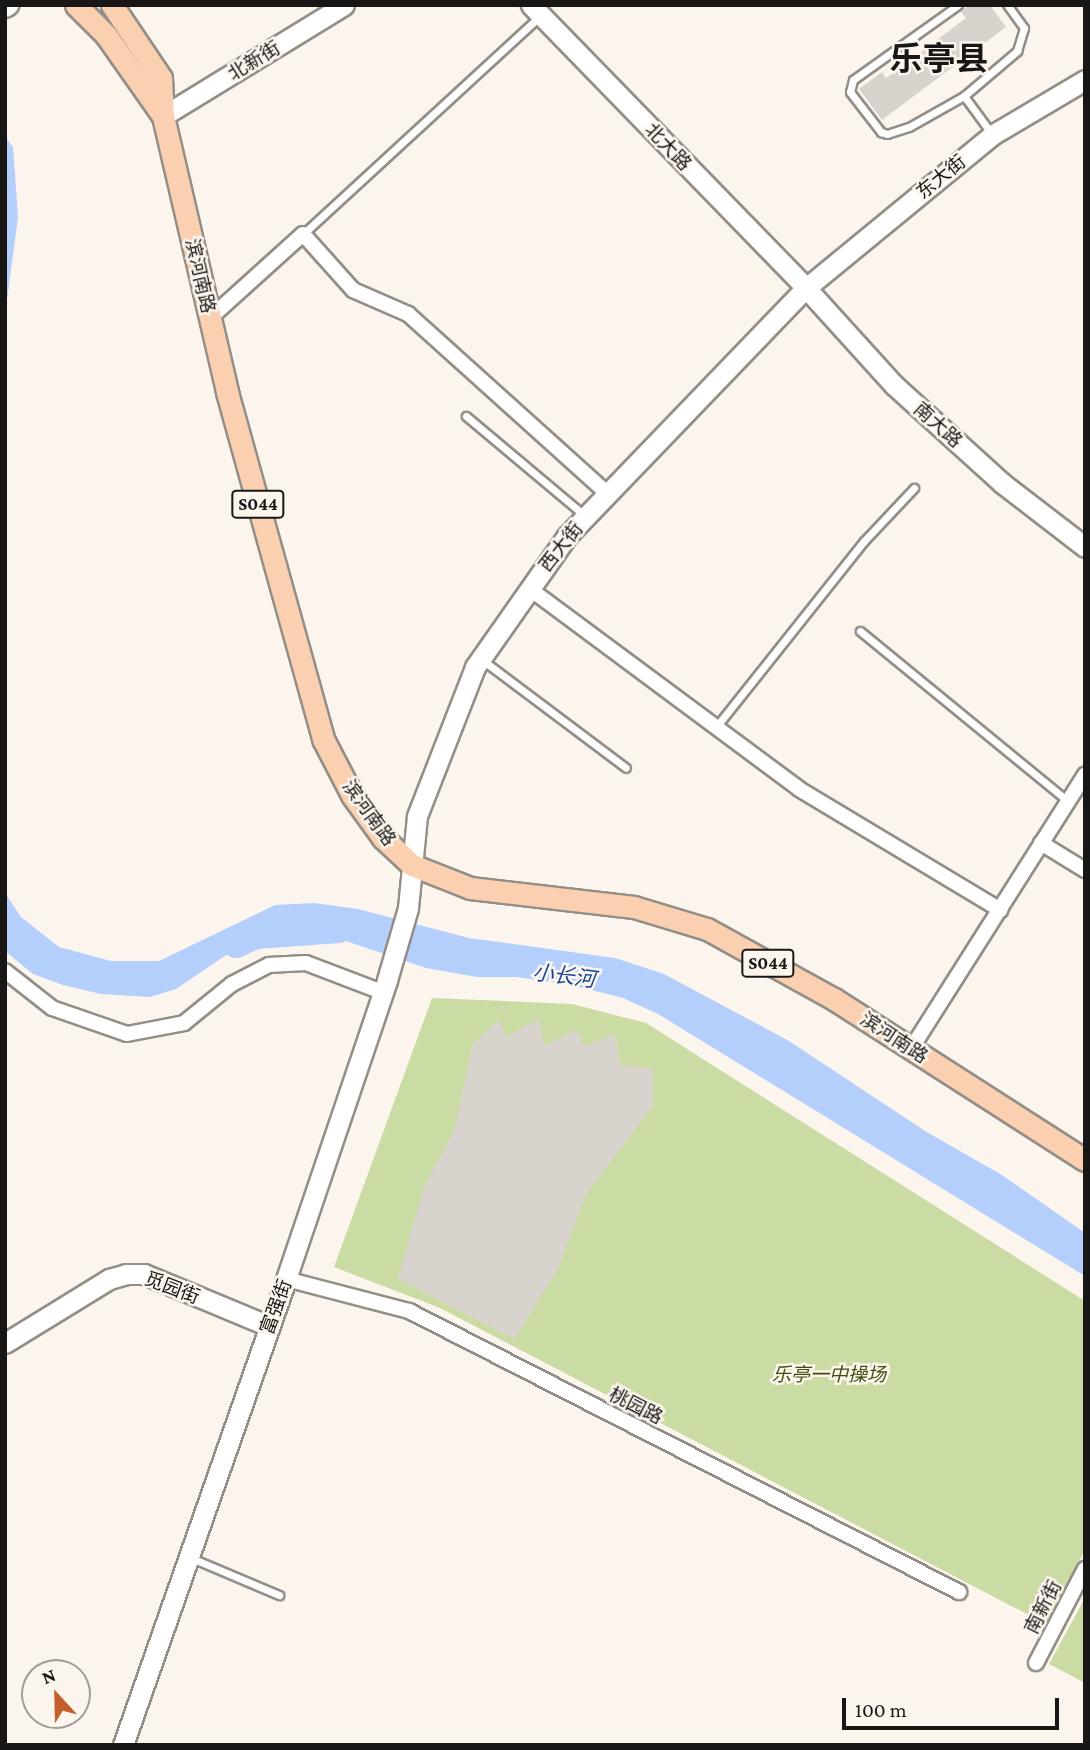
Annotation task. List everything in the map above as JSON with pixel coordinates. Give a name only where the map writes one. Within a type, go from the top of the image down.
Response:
[{"type":"main road","name":"滨河南路","points":[[76,5],[106,35],[163,116]]},
{"type":"main road","name":"滨河南路","points":[[112,5],[124,19],[161,78],[163,116],[227,391],[323,739],[359,806],[383,838],[412,865],[470,888],[634,907],[707,929],[834,999],[1085,1160]]},
{"type":"street","name":"北新街","points":[[163,116],[344,5]]},
{"type":"street","name":"北大路","points":[[536,10],[806,288]]},
{"type":"street","name":"东大街","points":[[806,288],[992,135],[1085,80]]},
{"type":"street","points":[[210,318],[303,234],[352,290],[408,314],[607,493]]},
{"type":"street","name":"西大街","points":[[412,865],[417,816],[480,659],[567,536],[806,288]]},
{"type":"street","name":"南大路","points":[[806,288],[894,385],[1002,483],[1085,547]]},
{"type":"street","points":[[530,589],[800,789],[1000,910]]},
{"type":"street","points":[[911,1049],[1085,775]]},
{"type":"street","points":[[1041,843],[1085,870]]},
{"type":"street","name":"富强街","points":[[123,1745],[286,1279],[384,986],[408,908],[412,865]]},
{"type":"street","points":[[5,971],[52,1009],[127,1034],[184,1023],[232,984],[269,965],[306,962],[384,986]]},
{"type":"street","name":"觅园街","points":[[5,1343],[109,1279],[126,1274],[144,1274],[269,1326]]},
{"type":"street","name":"桃园路","points":[[286,1279],[409,1311],[959,1592]]},
{"type":"street","name":"南新街","points":[[1036,1663],[1085,1569]]},
{"type":"lane","points":[[958,5],[853,80],[850,92],[881,132],[887,134],[909,127],[964,96],[1017,51],[1024,28],[1007,5]]},
{"type":"lane","points":[[303,234],[536,10]]},
{"type":"lane","points":[[964,96],[992,135]]},
{"type":"lane","points":[[466,416],[585,516]]},
{"type":"lane","points":[[716,727],[864,541],[914,488]]},
{"type":"lane","points":[[860,631],[1068,801]]},
{"type":"lane","points":[[480,659],[626,768]]},
{"type":"lane","points":[[189,1557],[279,1595]]},
{"type":"green space","name":"乐亭一中操场","points":[[432,998],[572,1004],[646,1023],[1085,1301],[1085,1550],[1046,1624],[440,1308],[334,1267]]},
{"type":"green space","points":[[1085,1598],[1085,1683],[1049,1664]]},
{"type":"water","points":[[5,137],[13,147],[18,217],[5,315]]},
{"type":"water","points":[[5,893],[21,917],[59,947],[111,961],[159,961],[275,905],[314,903],[358,909],[469,938],[615,958],[664,974],[789,1041],[925,1131],[1002,1175],[1085,1233],[1085,1276],[658,1014],[623,998],[572,985],[516,977],[477,977],[426,968],[337,938],[298,931],[269,935],[241,945],[176,989],[150,997],[101,994],[33,974],[5,951]]},
{"type":"building","points":[[970,5],[990,5],[1006,27],[882,120],[859,89],[882,72],[886,78],[966,18],[961,12]]},
{"type":"building","points":[[538,1019],[545,1045],[576,1030],[585,1046],[615,1034],[620,1065],[653,1069],[653,1106],[586,1194],[558,1269],[514,1339],[398,1279],[424,1187],[454,1131],[473,1044],[499,1020],[506,1037]]},
{"type":"waterway","name":"小长河","points":[[236,945],[256,936],[339,930]]},
{"type":"district","name":"乐亭县","points":[[939,59]]}]
